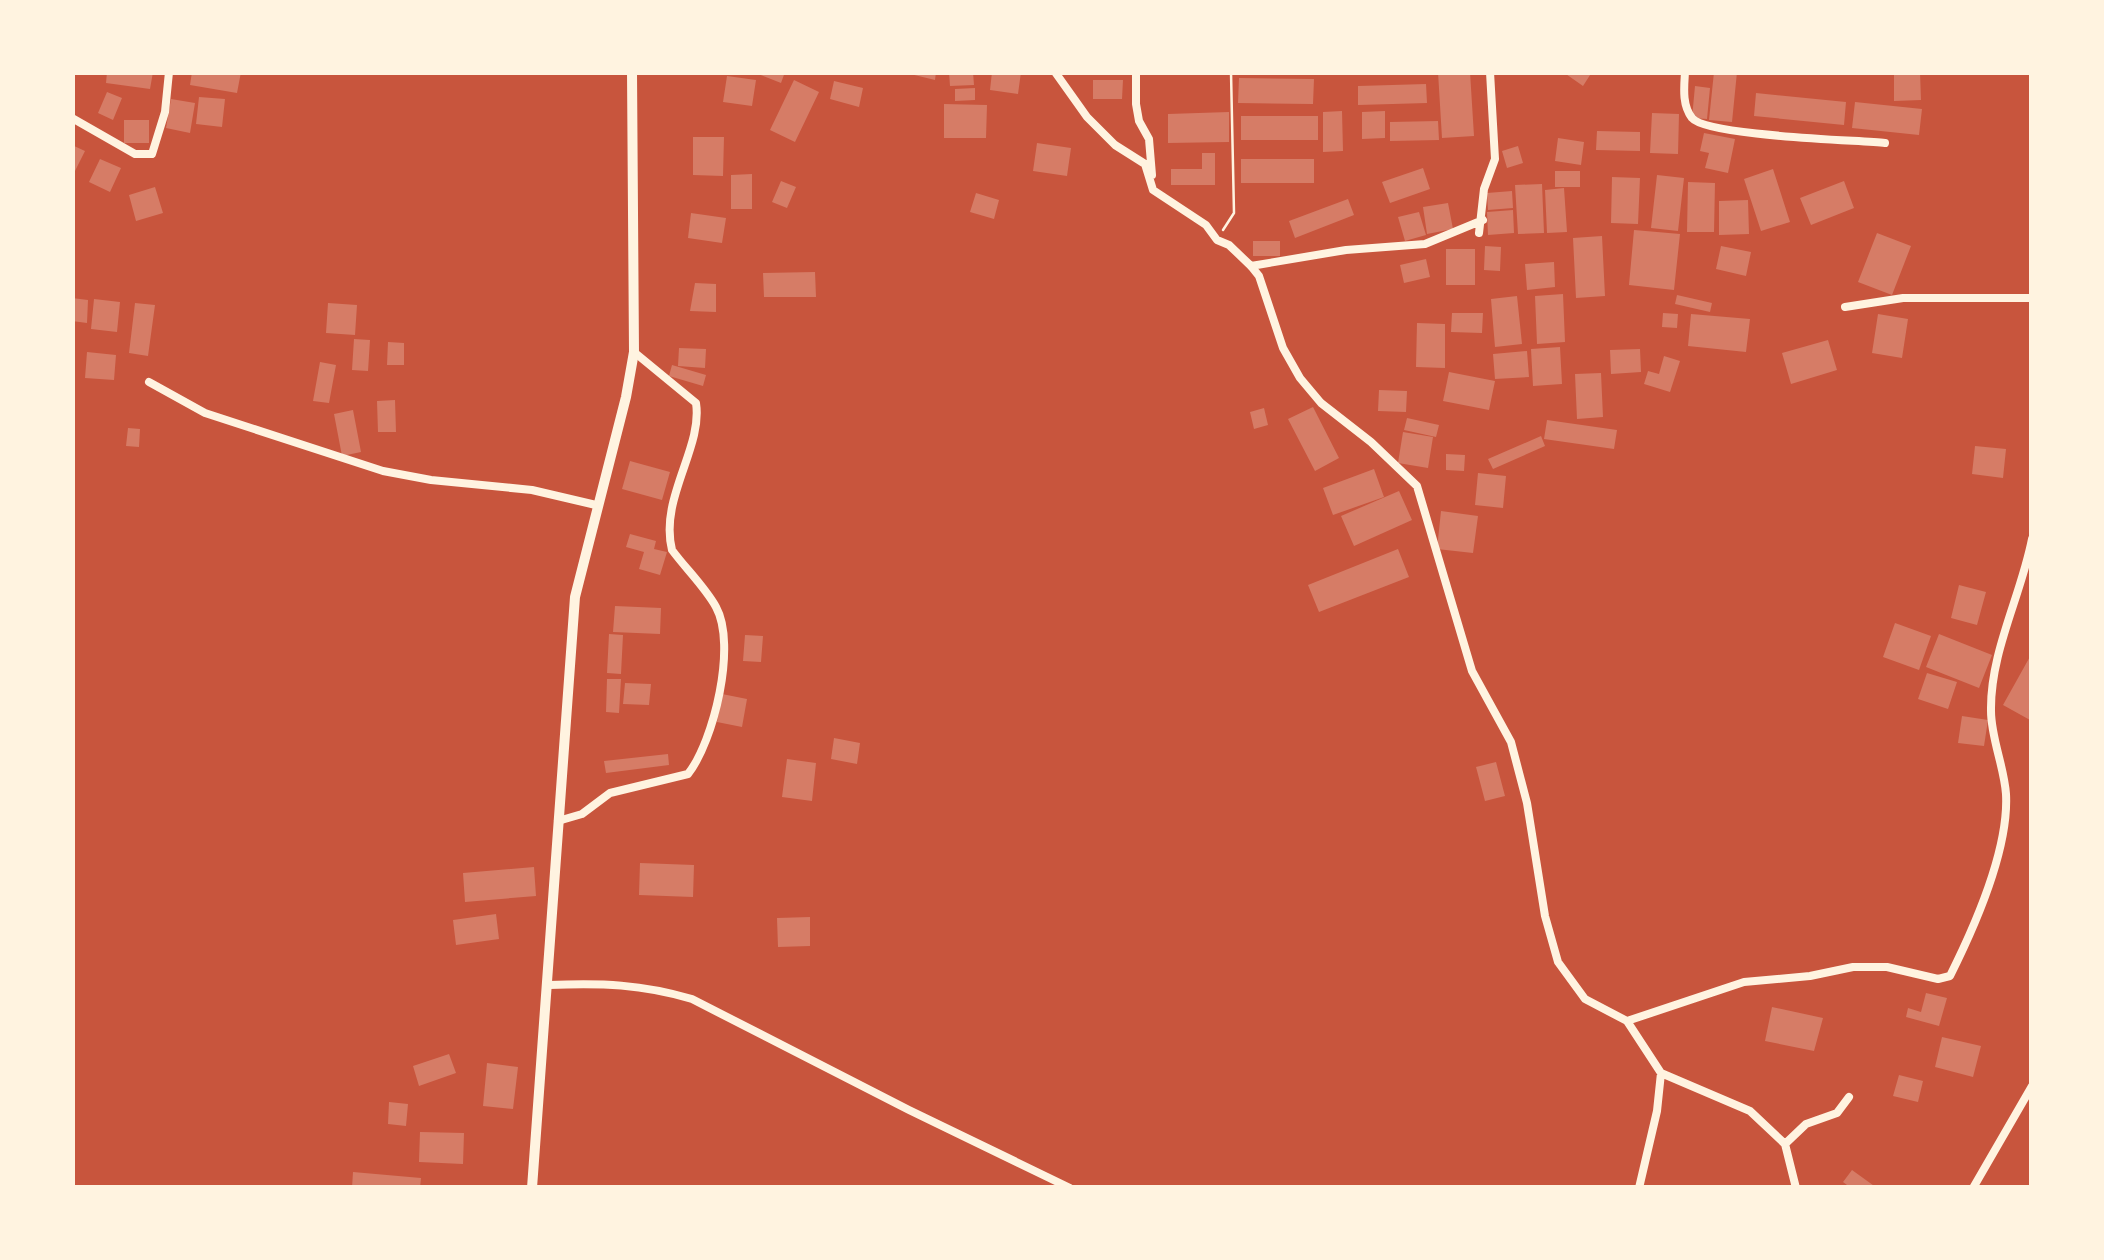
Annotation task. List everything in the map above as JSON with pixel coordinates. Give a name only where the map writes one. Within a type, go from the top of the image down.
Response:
[{"type":"street","points":[[72,118],[135,154],[152,154],[165,112],[169,72]]},
{"type":"street","points":[[532,1188],[575,597],[634,352],[632,72]]},
{"type":"street","points":[[1055,72],[1101,131],[1145,164],[1153,190],[1206,225],[1217,240],[1256,264],[1282,348],[1300,378],[1321,403],[1371,442],[1417,486],[1472,671],[1511,742],[1558,962],[1584,998],[1627,1021],[1661,1073],[1750,1111],[1785,1144],[1796,1188]]},
{"type":"street","points":[[1136,72],[1136,104],[1148,139],[1153,190]]},
{"type":"street","points":[[1479,233],[1484,189],[1494,159],[1490,72]]},
{"type":"street","points":[[1686,72],[1684,101],[1697,123],[1727,130],[1885,143]]},
{"type":"street","points":[[1256,264],[1346,250],[1425,244],[1482,220]]},
{"type":"street","points":[[1845,307],[1903,298],[2032,298]]},
{"type":"street","points":[[557,822],[582,814],[610,794],[688,774],[714,724],[718,702],[722,622],[670,542],[672,506],[694,432],[696,403],[634,352]]},
{"type":"street","points":[[148,382],[205,413],[383,471],[532,490],[596,505]]},
{"type":"street","points":[[1627,1021],[1744,982],[1810,976],[1853,967],[1887,967],[1938,980],[1950,976],[1994,866],[2006,813],[2002,766],[1990,711],[2000,651],[2032,540]]},
{"type":"street","points":[[549,985],[614,983],[654,988],[692,999],[1070,1188]]},
{"type":"street","points":[[1639,1188],[1657,1112],[1661,1073]]},
{"type":"street","points":[[1973,1188],[2032,1086]]},
{"type":"street","points":[[1785,1144],[1806,1124],[1837,1112],[1850,1097]]},
{"type":"path","points":[[1217,240],[1234,212],[1231,72]]},
{"type":"building","points":[[107,72],[153,72],[150,89],[106,83]]},
{"type":"building","points":[[192,72],[241,72],[237,93],[190,85]]},
{"type":"building","points":[[753,72],[785,72],[781,83]]},
{"type":"building","points":[[902,72],[936,72],[935,80]]},
{"type":"building","points":[[949,72],[973,72],[974,85],[950,86]]},
{"type":"building","points":[[992,72],[1021,72],[1018,94],[990,90]]},
{"type":"building","points":[[1438,72],[1470,72],[1474,136],[1442,138]]},
{"type":"building","points":[[1563,72],[1592,72],[1583,86]]},
{"type":"building","points":[[1714,72],[1737,72],[1732,122],[1709,120]]},
{"type":"building","points":[[1894,72],[1920,72],[1921,100],[1894,101]]},
{"type":"building","points":[[727,76],[756,80],[752,106],[723,102]]},
{"type":"building","points":[[1239,78],[1314,79],[1313,104],[1238,103]]},
{"type":"building","points":[[794,80],[819,92],[795,142],[770,130]]},
{"type":"building","points":[[1093,80],[1123,80],[1122,99],[1093,99]]},
{"type":"building","points":[[834,81],[863,88],[859,107],[830,99]]},
{"type":"building","points":[[1426,84],[1427,103],[1358,105],[1358,86]]},
{"type":"building","points":[[1695,86],[1710,88],[1707,119],[1692,118]]},
{"type":"building","points":[[975,88],[975,100],[955,101],[955,89]]},
{"type":"building","points":[[107,92],[122,98],[113,120],[98,113]]},
{"type":"building","points":[[1756,93],[1846,102],[1844,125],[1754,116]]},
{"type":"building","points":[[199,97],[225,99],[222,127],[196,124]]},
{"type":"building","points":[[171,99],[195,103],[190,133],[166,128]]},
{"type":"building","points":[[1855,102],[1922,109],[1919,135],[1852,128]]},
{"type":"building","points":[[944,104],[987,105],[986,138],[944,138]]},
{"type":"building","points":[[1342,111],[1343,151],[1323,152],[1323,112]]},
{"type":"building","points":[[1385,111],[1385,138],[1362,139],[1362,112]]},
{"type":"building","points":[[1229,112],[1229,142],[1168,143],[1168,114]]},
{"type":"building","points":[[1652,113],[1679,114],[1678,154],[1650,153]]},
{"type":"building","points":[[1241,116],[1318,116],[1318,140],[1241,140]]},
{"type":"building","points":[[124,120],[149,120],[149,143],[124,143]]},
{"type":"building","points":[[1438,121],[1439,140],[1390,141],[1390,122]]},
{"type":"building","points":[[1597,131],[1640,132],[1640,151],[1596,150]]},
{"type":"building","points":[[1704,133],[1735,139],[1728,173],[1705,168],[1709,153],[1700,151]]},
{"type":"building","points":[[693,137],[724,137],[723,176],[693,175]]},
{"type":"building","points":[[1558,138],[1584,142],[1581,165],[1555,161]]},
{"type":"building","points":[[1037,143],[1071,148],[1067,176],[1033,171]]},
{"type":"building","points":[[72,145],[85,151],[75,171],[72,169]]},
{"type":"building","points":[[1518,146],[1523,163],[1507,168],[1502,151]]},
{"type":"building","points":[[1202,153],[1215,153],[1215,185],[1171,185],[1171,169],[1202,169]]},
{"type":"building","points":[[100,159],[121,168],[110,192],[89,182]]},
{"type":"building","points":[[1241,159],[1314,159],[1314,183],[1241,183]]},
{"type":"building","points":[[1423,168],[1430,189],[1390,203],[1382,182]]},
{"type":"building","points":[[1773,169],[1790,222],[1761,231],[1744,179]]},
{"type":"building","points":[[1555,171],[1580,171],[1580,187],[1555,187]]},
{"type":"building","points":[[752,174],[752,209],[731,209],[731,175]]},
{"type":"building","points":[[1657,175],[1684,178],[1678,231],[1651,228]]},
{"type":"building","points":[[1612,177],[1640,178],[1638,224],[1611,223]]},
{"type":"building","points":[[781,181],[796,187],[787,208],[772,202]]},
{"type":"building","points":[[1844,181],[1854,208],[1811,225],[1800,198]]},
{"type":"building","points":[[1688,182],[1715,183],[1714,232],[1687,232]]},
{"type":"building","points":[[1542,184],[1544,233],[1518,234],[1515,185]]},
{"type":"building","points":[[155,187],[163,213],[136,221],[129,195]]},
{"type":"building","points":[[1564,188],[1567,232],[1547,233],[1545,190]]},
{"type":"building","points":[[1512,191],[1513,208],[1488,210],[1487,193]]},
{"type":"building","points":[[976,193],[999,200],[994,219],[970,212]]},
{"type":"building","points":[[1348,199],[1354,215],[1295,238],[1289,221]]},
{"type":"building","points":[[1748,200],[1749,234],[1719,235],[1719,201]]},
{"type":"building","points":[[1448,203],[1453,229],[1427,234],[1423,207]]},
{"type":"building","points":[[1513,210],[1514,233],[1488,235],[1487,212]]},
{"type":"building","points":[[1419,212],[1426,235],[1405,241],[1398,217]]},
{"type":"building","points":[[691,213],[726,218],[722,243],[688,238]]},
{"type":"building","points":[[1634,230],[1680,234],[1674,290],[1629,285]]},
{"type":"building","points":[[1877,233],[1911,246],[1892,295],[1858,282]]},
{"type":"building","points":[[1602,236],[1605,296],[1576,298],[1573,238]]},
{"type":"building","points":[[1253,241],[1280,241],[1280,256],[1253,256]]},
{"type":"building","points":[[1485,246],[1501,247],[1500,271],[1484,270]]},
{"type":"building","points":[[1721,246],[1751,252],[1746,276],[1716,269]]},
{"type":"building","points":[[1446,249],[1475,249],[1475,285],[1446,285]]},
{"type":"building","points":[[1426,259],[1430,277],[1404,283],[1400,265]]},
{"type":"building","points":[[1554,262],[1555,287],[1527,290],[1525,264]]},
{"type":"building","points":[[815,272],[816,297],[764,297],[763,273]]},
{"type":"building","points":[[695,283],[716,284],[716,312],[690,311]]},
{"type":"building","points":[[1563,294],[1565,342],[1537,344],[1535,296]]},
{"type":"building","points":[[1677,295],[1712,303],[1710,312],[1675,304]]},
{"type":"building","points":[[1517,296],[1522,344],[1495,347],[1491,299]]},
{"type":"building","points":[[72,298],[88,300],[87,323],[72,321]]},
{"type":"building","points":[[94,299],[120,302],[117,332],[91,329]]},
{"type":"building","points":[[135,303],[155,305],[148,356],[129,353]]},
{"type":"building","points":[[328,303],[357,305],[355,335],[326,333]]},
{"type":"building","points":[[1452,313],[1483,313],[1482,333],[1451,332]]},
{"type":"building","points":[[1663,313],[1678,314],[1677,328],[1662,327]]},
{"type":"building","points":[[1691,314],[1750,319],[1746,352],[1688,346]]},
{"type":"building","points":[[1878,314],[1908,319],[1902,358],[1872,353]]},
{"type":"building","points":[[1417,323],[1445,324],[1445,368],[1416,367]]},
{"type":"building","points":[[354,339],[370,340],[368,371],[352,370]]},
{"type":"building","points":[[1828,340],[1837,370],[1791,384],[1782,353]]},
{"type":"building","points":[[388,342],[404,343],[404,365],[387,365]]},
{"type":"building","points":[[1560,347],[1562,384],[1533,386],[1531,349]]},
{"type":"building","points":[[679,348],[706,349],[705,368],[678,366]]},
{"type":"building","points":[[1640,349],[1641,372],[1611,374],[1610,350]]},
{"type":"building","points":[[1527,351],[1529,377],[1495,379],[1493,354]]},
{"type":"building","points":[[87,352],[116,355],[114,380],[85,378]]},
{"type":"building","points":[[1664,356],[1680,361],[1670,392],[1644,384],[1648,371],[1659,374]]},
{"type":"building","points":[[320,362],[336,365],[329,403],[313,401]]},
{"type":"building","points":[[672,365],[706,375],[703,386],[669,376]]},
{"type":"building","points":[[1449,372],[1495,381],[1489,410],[1443,401]]},
{"type":"building","points":[[1601,373],[1603,417],[1577,419],[1575,374]]},
{"type":"building","points":[[1379,390],[1407,391],[1406,412],[1378,411]]},
{"type":"building","points":[[395,400],[396,432],[378,432],[377,401]]},
{"type":"building","points":[[1313,407],[1339,458],[1315,471],[1288,419]]},
{"type":"building","points":[[1264,408],[1268,425],[1254,429],[1250,412]]},
{"type":"building","points":[[353,410],[361,452],[342,456],[334,414]]},
{"type":"building","points":[[1407,418],[1439,425],[1436,437],[1404,430]]},
{"type":"building","points":[[1547,420],[1617,430],[1614,449],[1544,439]]},
{"type":"building","points":[[128,428],[140,429],[139,447],[126,446]]},
{"type":"building","points":[[1403,432],[1433,437],[1428,468],[1398,463]]},
{"type":"building","points":[[1541,436],[1545,446],[1493,469],[1488,459]]},
{"type":"building","points":[[1975,446],[2006,449],[2003,478],[1972,474]]},
{"type":"building","points":[[1446,454],[1465,455],[1464,471],[1446,470]]},
{"type":"building","points":[[630,461],[670,472],[662,500],[622,489]]},
{"type":"building","points":[[1374,469],[1384,497],[1333,515],[1323,488]]},
{"type":"building","points":[[1478,473],[1506,476],[1503,508],[1475,505]]},
{"type":"building","points":[[1399,491],[1412,520],[1354,546],[1341,516]]},
{"type":"building","points":[[1441,511],[1478,516],[1473,553],[1437,549]]},
{"type":"building","points":[[630,534],[656,541],[654,549],[667,552],[660,575],[639,569],[644,552],[626,547]]},
{"type":"building","points":[[1398,549],[1409,577],[1319,612],[1308,585]]},
{"type":"building","points":[[1959,585],[1986,592],[1977,625],[1951,618]]},
{"type":"building","points":[[615,606],[661,608],[660,634],[613,632]]},
{"type":"building","points":[[1895,623],[1931,636],[1919,670],[1883,657]]},
{"type":"building","points":[[609,634],[623,635],[621,674],[607,673]]},
{"type":"building","points":[[1939,634],[1992,655],[1979,688],[1926,667]]},
{"type":"building","points":[[745,635],[763,636],[761,662],[743,661]]},
{"type":"building","points":[[2032,653],[2032,717],[2030,720],[2003,705]]},
{"type":"building","points":[[1927,673],[1957,682],[1948,709],[1918,699]]},
{"type":"building","points":[[607,679],[621,679],[619,713],[606,712]]},
{"type":"building","points":[[625,683],[651,684],[649,705],[623,704]]},
{"type":"building","points":[[722,694],[747,699],[742,727],[717,722]]},
{"type":"building","points":[[1962,716],[1988,720],[1984,746],[1958,743]]},
{"type":"building","points":[[834,738],[860,743],[857,764],[831,759]]},
{"type":"building","points":[[668,754],[669,765],[606,773],[604,761]]},
{"type":"building","points":[[787,759],[816,763],[812,801],[782,797]]},
{"type":"building","points":[[1496,762],[1505,796],[1485,801],[1476,767]]},
{"type":"building","points":[[640,863],[694,865],[693,897],[639,895]]},
{"type":"building","points":[[534,867],[536,896],[465,902],[463,873]]},
{"type":"building","points":[[496,914],[499,939],[456,945],[453,920]]},
{"type":"building","points":[[810,917],[810,946],[778,947],[777,918]]},
{"type":"building","points":[[1926,993],[1947,998],[1939,1026],[1906,1017],[1908,1008],[1921,1012]]},
{"type":"building","points":[[1772,1007],[1823,1018],[1814,1051],[1765,1041]]},
{"type":"building","points":[[1942,1037],[1981,1046],[1973,1077],[1935,1067]]},
{"type":"building","points":[[449,1054],[456,1073],[419,1086],[413,1066]]},
{"type":"building","points":[[487,1063],[518,1067],[513,1109],[483,1106]]},
{"type":"building","points":[[1899,1075],[1923,1081],[1918,1102],[1893,1096]]},
{"type":"building","points":[[389,1102],[408,1104],[406,1126],[388,1124]]},
{"type":"building","points":[[420,1132],[464,1133],[463,1164],[419,1162]]},
{"type":"building","points":[[1852,1170],[1877,1188],[1851,1188],[1843,1182]]},
{"type":"building","points":[[353,1172],[421,1178],[420,1188],[352,1188]]}]
